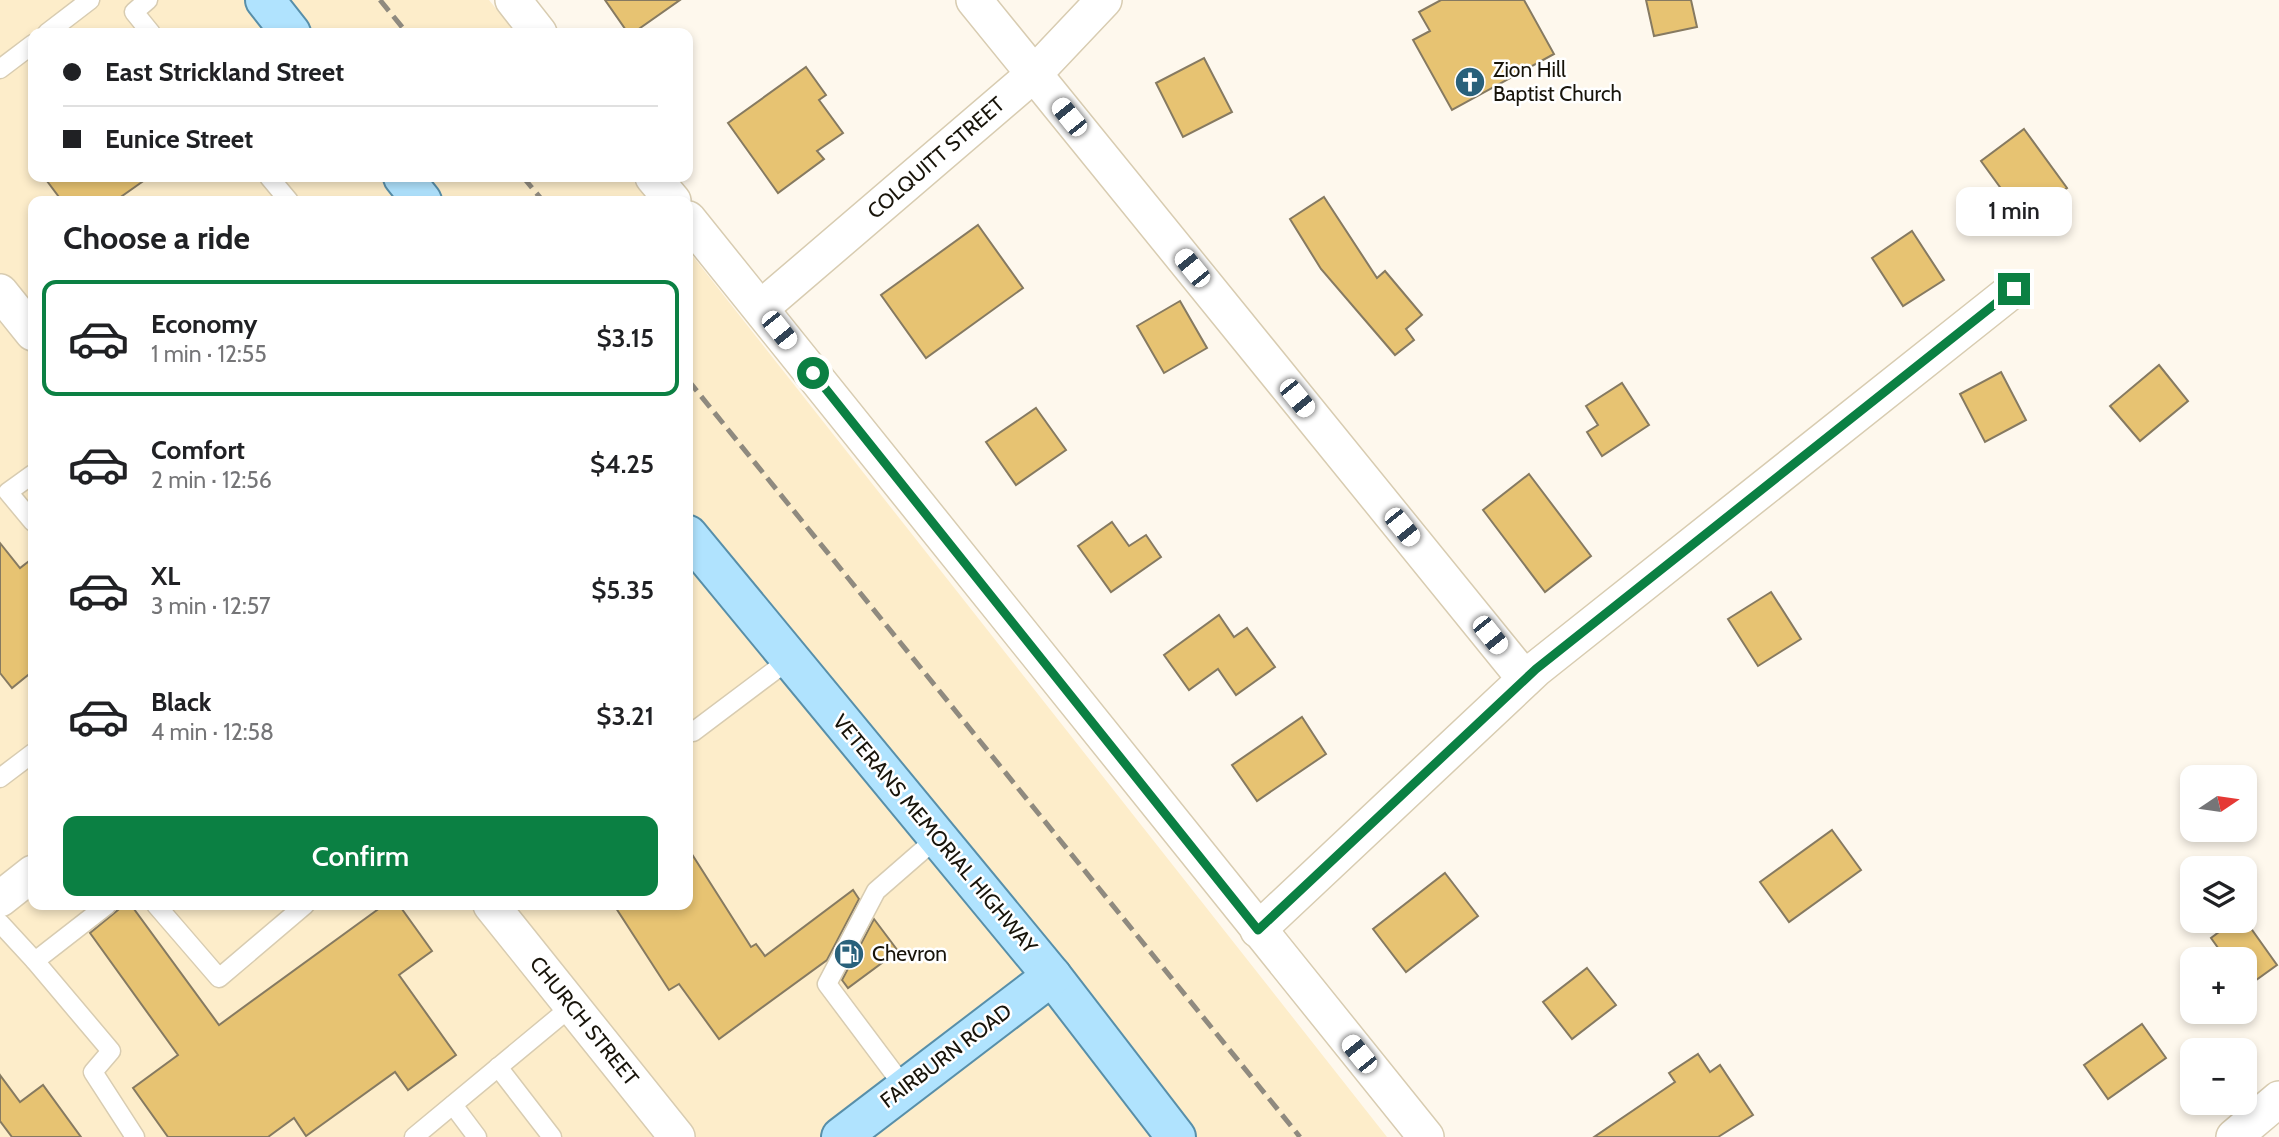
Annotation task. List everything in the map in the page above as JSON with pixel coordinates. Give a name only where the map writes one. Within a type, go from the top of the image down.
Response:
[{"type":"main road","points":[[265,0],[287,28]]},
{"type":"main road","points":[[407,182],[418,196]]},
{"type":"main road","name":"VETERANS MEMORIAL HIGHWAY","points":[[693,547],[790,659],[1052,976],[1176,1137]]},
{"type":"main road","name":"FAIRBURN ROAD","points":[[841,1137],[1052,976]]},
{"type":"street","points":[[513,0],[535,28]]},
{"type":"street","points":[[974,0],[1525,679]]},
{"type":"street","name":"COLQUITT STREET","points":[[761,309],[1034,74],[1104,0]]},
{"type":"street","points":[[657,182],[669,196]]},
{"type":"street","points":[[693,225],[1426,1137]]},
{"type":"street","points":[[1258,930],[1525,679],[2014,289]]},
{"type":"street","points":[[0,292],[28,327]]},
{"type":"street","points":[[0,899],[28,877]]},
{"type":"street","name":"CHURCH STREET","points":[[495,910],[677,1137]]},
{"type":"street","points":[[2234,1137],[2279,1099]]},
{"type":"lane","points":[[54,28],[90,0]]},
{"type":"lane","points":[[147,28],[129,6],[148,0]]},
{"type":"lane","points":[[0,69],[28,48]]},
{"type":"lane","points":[[273,182],[285,196]]},
{"type":"lane","points":[[28,477],[4,494],[28,517]]},
{"type":"lane","points":[[693,732],[790,659]]},
{"type":"lane","points":[[0,778],[28,757]]},
{"type":"lane","points":[[905,1088],[827,984],[876,891],[938,837]]},
{"type":"lane","points":[[35,961],[101,910]]},
{"type":"lane","points":[[160,910],[219,978],[298,910]]},
{"type":"lane","points":[[0,923],[111,1051],[93,1072],[135,1137]]},
{"type":"lane","points":[[414,1137],[572,1006]]},
{"type":"lane","points":[[498,1068],[552,1137]]},
{"type":"lane","points":[[453,1105],[477,1137]]},
{"type":"shaded area","points":[[0,0],[489,0],[512,28],[28,28],[28,182],[634,182],[645,196],[28,196],[28,910],[693,910],[693,256],[1387,1137],[0,1137]]},
{"type":"building","points":[[605,0],[680,0],[640,28],[625,28]]},
{"type":"building","name":"Zion Hill Baptist Church","points":[[1441,0],[1524,0],[1554,54],[1452,110],[1413,40],[1430,31],[1419,12]]},
{"type":"building","points":[[1646,0],[1691,0],[1697,27],[1654,36]]},
{"type":"building","points":[[1204,58],[1232,112],[1183,137],[1156,83]]},
{"type":"building","points":[[806,67],[826,95],[819,100],[843,133],[817,151],[824,159],[778,193],[728,123]]},
{"type":"building","points":[[2024,129],[2067,188],[2024,220],[1981,161]]},
{"type":"building","points":[[48,182],[142,182],[122,196],[58,196]]},
{"type":"building","points":[[1324,197],[1377,278],[1385,271],[1422,315],[1406,329],[1414,340],[1395,355],[1321,269],[1290,219]]},
{"type":"building","points":[[978,225],[1023,288],[926,358],[881,295]]},
{"type":"building","points":[[1912,231],[1944,280],[1903,306],[1872,258]]},
{"type":"building","points":[[1180,301],[1207,348],[1164,373],[1137,326]]},
{"type":"building","points":[[2159,365],[2188,401],[2140,441],[2110,406]]},
{"type":"building","points":[[2001,372],[2026,420],[1985,442],[1960,394]]},
{"type":"building","points":[[1622,383],[1649,425],[1602,456],[1587,432],[1598,425],[1586,406]]},
{"type":"building","points":[[1036,408],[1066,450],[1016,485],[986,442]]},
{"type":"building","points":[[1529,474],[1591,556],[1545,592],[1483,510]]},
{"type":"building","points":[[1112,522],[1129,546],[1146,535],[1161,557],[1111,592],[1078,546]]},
{"type":"building","points":[[0,543],[20,568],[28,562],[28,675],[12,688],[0,673]]},
{"type":"building","points":[[1771,592],[1801,639],[1758,666],[1728,619]]},
{"type":"building","points":[[1219,615],[1234,637],[1247,628],[1275,667],[1236,695],[1218,669],[1189,690],[1164,655]]},
{"type":"building","points":[[1302,717],[1326,754],[1257,801],[1232,765]]},
{"type":"building","points":[[1832,830],[1861,870],[1789,922],[1760,882]]},
{"type":"building","points":[[693,856],[751,947],[756,944],[765,956],[853,890],[859,899],[827,960],[719,1039],[679,984],[669,990],[617,910],[693,910]]},
{"type":"building","points":[[1445,873],[1478,916],[1406,972],[1373,929]]},
{"type":"building","points":[[118,910],[135,910],[219,1025],[377,910],[403,910],[432,951],[399,975],[456,1055],[408,1090],[395,1072],[306,1136],[294,1118],[268,1137],[168,1137],[133,1088],[178,1055],[90,933]]},
{"type":"building","points":[[874,919],[898,951],[848,988],[842,980]]},
{"type":"building","points":[[2218,933],[2254,933],[2277,965],[2257,979],[2257,947],[2217,947],[2211,938]]},
{"type":"building","points":[[1587,968],[1616,1005],[1572,1039],[1543,1002]]},
{"type":"building","points":[[2142,1024],[2166,1058],[2108,1099],[2084,1065]]},
{"type":"building","points":[[1698,1054],[1710,1072],[1720,1065],[1753,1115],[1718,1137],[1594,1137],[1675,1082],[1669,1073]]},
{"type":"building","points":[[0,1075],[20,1102],[43,1085],[81,1137],[12,1137],[0,1121]]},
{"type":"railway","points":[[380,0],[403,28]]},
{"type":"railway","points":[[527,182],[539,196]]},
{"type":"railway","points":[[693,386],[1300,1137]]},
{"type":"place","name":"Zion Hill Baptist Church","points":[[1470,82]]},
{"type":"place","name":"Chevron","points":[[849,954]]},
{"type":"route","points":[[813,373],[1258,930],[1536,669],[2014,289]]}]
